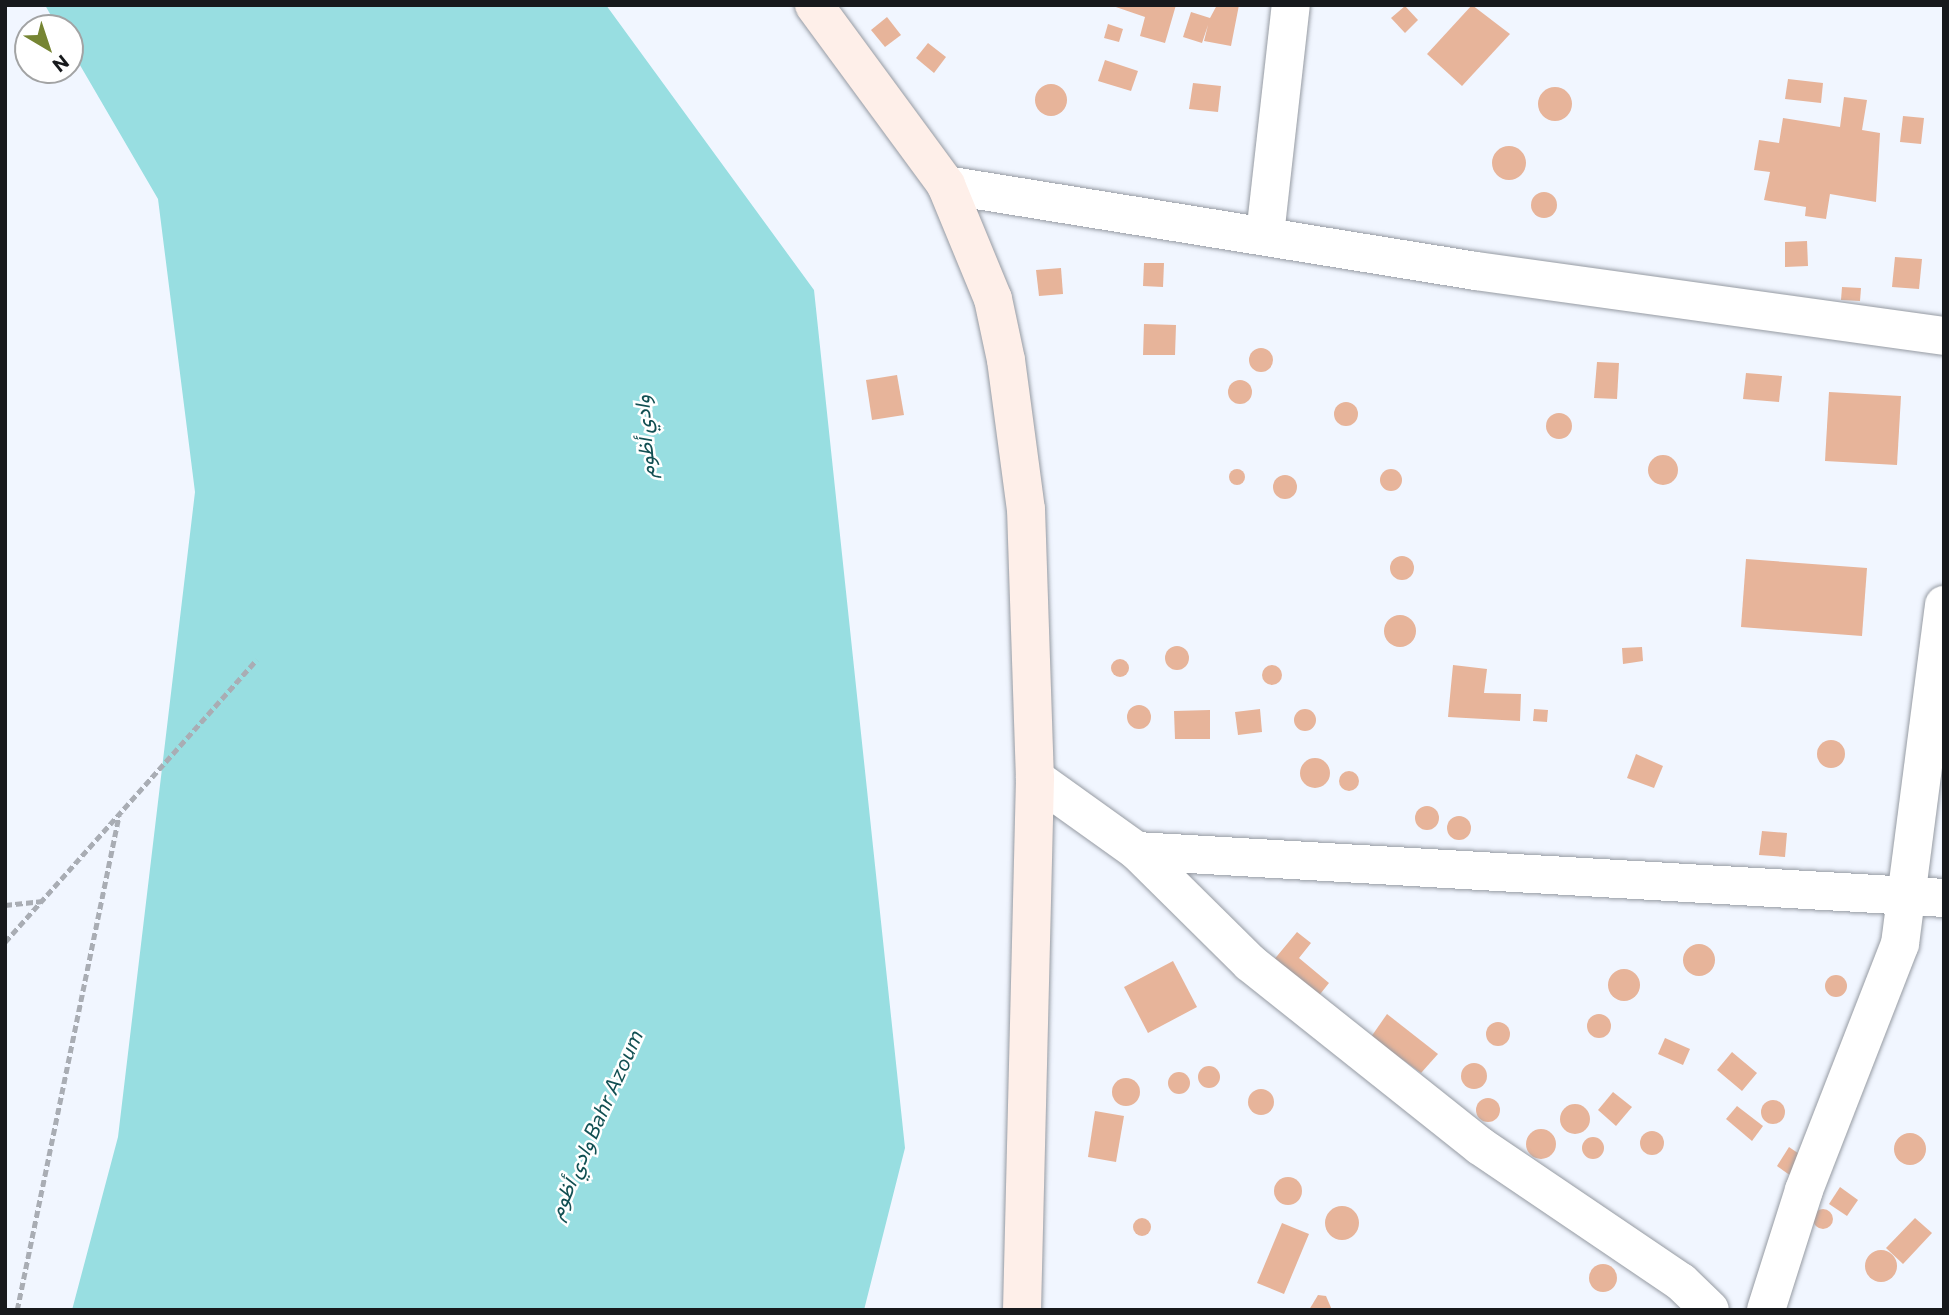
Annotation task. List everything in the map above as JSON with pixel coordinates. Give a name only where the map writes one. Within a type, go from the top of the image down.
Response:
[{"type":"main road","points":[[814,5],[946,185],[993,299],[1006,360],[1026,509],[1035,778],[1022,1310]]},
{"type":"street","points":[[1265,235],[1291,5]]},
{"type":"street","points":[[946,185],[1944,336]]},
{"type":"street","points":[[1766,1310],[1804,1190],[1900,944],[1927,896],[1944,605]]},
{"type":"street","points":[[1035,778],[1137,851],[1283,989],[1480,1146],[1681,1282],[1710,1310]]},
{"type":"street","points":[[1137,851],[1927,896]]},
{"type":"path","points":[[5,942],[256,660]]},
{"type":"path","points":[[17,1310],[119,815]]},
{"type":"path","points":[[5,905],[41,901]]},
{"type":"water","points":[[45,5],[606,5],[814,290],[905,1148],[864,1310],[72,1310],[118,1137],[195,492],[158,199],[84,72],[84,14],[50,14]]},
{"type":"building","points":[[1110,5],[1176,5],[1165,43],[1140,36],[1145,17]]},
{"type":"building","points":[[1217,5],[1239,5],[1231,46],[1204,41],[1208,25],[1202,43],[1183,37],[1191,12],[1210,18]]},
{"type":"building","points":[[1472,5],[1510,34],[1462,86],[1427,54]]},
{"type":"building","points":[[1405,6],[1418,20],[1405,33],[1391,18]]},
{"type":"building","points":[[887,17],[901,35],[885,47],[871,30]]},
{"type":"building","points":[[1108,24],[1123,29],[1119,42],[1104,38]]},
{"type":"building","points":[[928,43],[946,57],[934,73],[916,58]]},
{"type":"building","points":[[1105,60],[1138,71],[1131,91],[1098,81]]},
{"type":"building","points":[[1788,79],[1823,83],[1821,103],[1785,99]]},
{"type":"building","points":[[1193,83],[1221,86],[1218,112],[1189,109]]},
{"type":"building","points":[[1051,84],[1062,89],[1067,100],[1062,111],[1051,116],[1040,111],[1035,100],[1040,89]]},
{"type":"building","points":[[1555,87],[1567,92],[1572,104],[1567,116],[1555,121],[1543,116],[1538,104],[1543,92]]},
{"type":"building","points":[[1844,97],[1867,100],[1862,130],[1880,133],[1876,202],[1830,194],[1826,219],[1805,216],[1806,207],[1764,200],[1770,172],[1754,170],[1759,140],[1779,143],[1783,118],[1840,127]]},
{"type":"building","points":[[1903,116],[1924,118],[1921,144],[1900,142]]},
{"type":"building","points":[[1509,146],[1521,151],[1526,163],[1521,175],[1509,180],[1497,175],[1492,163],[1497,151]]},
{"type":"building","points":[[1544,192],[1553,196],[1557,205],[1553,214],[1544,218],[1535,214],[1531,205],[1535,196]]},
{"type":"building","points":[[1807,241],[1808,266],[1785,267],[1785,242]]},
{"type":"building","points":[[1895,257],[1922,259],[1919,289],[1892,287]]},
{"type":"building","points":[[1144,263],[1164,263],[1163,287],[1143,286]]},
{"type":"building","points":[[1061,268],[1063,294],[1039,296],[1036,270]]},
{"type":"building","points":[[1842,287],[1861,288],[1860,301],[1841,300]]},
{"type":"building","points":[[1144,324],[1176,325],[1175,355],[1143,355]]},
{"type":"building","points":[[1261,348],[1270,351],[1273,360],[1270,369],[1261,372],[1252,369],[1249,360],[1252,351]]},
{"type":"building","points":[[1597,362],[1619,363],[1617,399],[1594,398]]},
{"type":"building","points":[[1746,373],[1782,376],[1779,402],[1743,399]]},
{"type":"building","points":[[897,375],[904,415],[872,420],[866,380]]},
{"type":"building","points":[[1240,380],[1248,384],[1252,392],[1248,400],[1240,404],[1232,400],[1228,392],[1232,384]]},
{"type":"building","points":[[1829,392],[1901,396],[1897,465],[1825,461]]},
{"type":"building","points":[[1346,402],[1354,406],[1358,414],[1354,422],[1346,426],[1338,422],[1334,414],[1338,406]]},
{"type":"building","points":[[1559,413],[1568,417],[1572,426],[1568,435],[1559,439],[1550,435],[1546,426],[1550,417]]},
{"type":"building","points":[[1663,455],[1669,456],[1677,464],[1677,476],[1669,484],[1663,485],[1657,484],[1649,476],[1648,470],[1649,464],[1657,456]]},
{"type":"building","points":[[1234,469],[1240,469],[1245,477],[1243,483],[1234,485],[1229,480],[1229,474]]},
{"type":"building","points":[[1391,469],[1399,472],[1402,480],[1399,488],[1391,491],[1383,488],[1380,480],[1383,472]]},
{"type":"building","points":[[1285,475],[1296,482],[1297,487],[1290,498],[1285,499],[1274,492],[1273,487],[1280,476]]},
{"type":"building","points":[[1397,556],[1407,556],[1414,563],[1414,573],[1407,580],[1397,580],[1390,573],[1390,563]]},
{"type":"building","points":[[1746,559],[1867,568],[1862,636],[1741,627]]},
{"type":"building","points":[[1400,615],[1411,620],[1416,631],[1411,642],[1400,647],[1389,642],[1384,631],[1389,620]]},
{"type":"building","points":[[1177,646],[1186,649],[1189,658],[1186,667],[1177,670],[1168,667],[1165,658],[1168,649]]},
{"type":"building","points":[[1642,647],[1643,661],[1623,664],[1622,648]]},
{"type":"building","points":[[1116,659],[1124,659],[1129,668],[1127,675],[1116,677],[1111,672],[1111,664]]},
{"type":"building","points":[[1272,665],[1279,668],[1282,675],[1279,682],[1272,685],[1265,682],[1262,675],[1265,668]]},
{"type":"building","points":[[1453,665],[1487,669],[1484,693],[1521,694],[1520,721],[1448,717]]},
{"type":"building","points":[[1139,705],[1148,708],[1151,717],[1148,726],[1139,729],[1130,726],[1127,717],[1130,708]]},
{"type":"building","points":[[1260,709],[1262,732],[1238,735],[1235,712]]},
{"type":"building","points":[[1305,709],[1313,712],[1316,720],[1313,728],[1305,731],[1297,728],[1294,720],[1297,712]]},
{"type":"building","points":[[1534,709],[1548,710],[1547,722],[1533,721]]},
{"type":"building","points":[[1210,710],[1210,739],[1175,739],[1174,711]]},
{"type":"building","points":[[1831,740],[1841,744],[1845,754],[1841,764],[1831,768],[1821,764],[1817,754],[1821,744]]},
{"type":"building","points":[[1636,754],[1663,766],[1654,788],[1627,778]]},
{"type":"building","points":[[1315,758],[1321,759],[1329,767],[1329,779],[1321,787],[1315,788],[1309,787],[1301,779],[1300,773],[1301,767],[1309,759]]},
{"type":"building","points":[[1349,771],[1356,774],[1359,781],[1356,788],[1349,791],[1342,788],[1339,781],[1342,774]]},
{"type":"building","points":[[1427,806],[1438,813],[1439,818],[1432,829],[1427,830],[1416,823],[1415,818],[1422,807]]},
{"type":"building","points":[[1459,816],[1470,823],[1471,828],[1464,839],[1459,840],[1448,833],[1447,828],[1454,817]]},
{"type":"building","points":[[1762,831],[1787,833],[1785,857],[1759,855]]},
{"type":"building","points":[[1297,932],[1311,943],[1299,958],[1329,983],[1313,1003],[1268,967]]},
{"type":"building","points":[[1699,944],[1711,948],[1715,960],[1711,972],[1699,976],[1687,972],[1683,960],[1687,948]]},
{"type":"building","points":[[1173,961],[1197,1007],[1148,1033],[1124,987]]},
{"type":"building","points":[[1624,969],[1635,974],[1640,985],[1635,996],[1624,1001],[1613,996],[1608,985],[1613,974]]},
{"type":"building","points":[[1832,975],[1840,975],[1847,982],[1847,990],[1840,997],[1832,997],[1825,990],[1825,982]]},
{"type":"building","points":[[1387,1014],[1438,1054],[1421,1073],[1371,1037]]},
{"type":"building","points":[[1599,1014],[1610,1021],[1611,1026],[1604,1037],[1599,1038],[1588,1031],[1587,1026],[1594,1015]]},
{"type":"building","points":[[1498,1022],[1507,1025],[1510,1034],[1507,1043],[1498,1046],[1489,1043],[1486,1034],[1489,1025]]},
{"type":"building","points":[[1665,1038],[1690,1049],[1683,1065],[1658,1054]]},
{"type":"building","points":[[1732,1052],[1757,1073],[1742,1091],[1717,1070]]},
{"type":"building","points":[[1474,1063],[1483,1067],[1487,1076],[1483,1085],[1474,1089],[1465,1085],[1461,1076],[1465,1067]]},
{"type":"building","points":[[1209,1066],[1217,1069],[1220,1077],[1217,1085],[1209,1088],[1201,1085],[1198,1077],[1201,1069]]},
{"type":"building","points":[[1179,1072],[1187,1075],[1190,1083],[1187,1091],[1179,1094],[1171,1091],[1168,1083],[1171,1075]]},
{"type":"building","points":[[1126,1078],[1136,1082],[1140,1092],[1136,1102],[1126,1106],[1116,1102],[1112,1092],[1116,1082]]},
{"type":"building","points":[[1261,1089],[1270,1093],[1274,1102],[1270,1111],[1261,1115],[1252,1111],[1248,1102],[1252,1093]]},
{"type":"building","points":[[1613,1092],[1632,1107],[1616,1126],[1598,1110]]},
{"type":"building","points":[[1488,1098],[1497,1101],[1500,1110],[1497,1119],[1488,1122],[1479,1119],[1476,1110],[1479,1101]]},
{"type":"building","points":[[1773,1100],[1782,1103],[1785,1112],[1782,1121],[1773,1124],[1764,1121],[1761,1112],[1764,1103]]},
{"type":"building","points":[[1575,1104],[1586,1108],[1590,1119],[1586,1130],[1575,1134],[1564,1130],[1560,1119],[1564,1108]]},
{"type":"building","points":[[1737,1106],[1763,1126],[1752,1141],[1726,1119]]},
{"type":"building","points":[[1095,1111],[1124,1116],[1116,1162],[1088,1157]]},
{"type":"building","points":[[1541,1129],[1552,1133],[1556,1144],[1552,1155],[1541,1159],[1530,1155],[1526,1144],[1530,1133]]},
{"type":"building","points":[[1652,1131],[1661,1134],[1664,1143],[1661,1152],[1652,1155],[1643,1152],[1640,1143],[1643,1134]]},
{"type":"building","points":[[1910,1133],[1922,1137],[1926,1149],[1922,1161],[1910,1165],[1898,1161],[1894,1149],[1898,1137]]},
{"type":"building","points":[[1593,1137],[1601,1140],[1604,1148],[1601,1156],[1593,1159],[1585,1156],[1582,1148],[1585,1140]]},
{"type":"building","points":[[1789,1147],[1811,1162],[1798,1181],[1777,1166]]},
{"type":"building","points":[[1288,1177],[1298,1181],[1302,1191],[1298,1201],[1288,1205],[1278,1201],[1274,1191],[1278,1181]]},
{"type":"building","points":[[1840,1187],[1858,1200],[1847,1216],[1829,1204]]},
{"type":"building","points":[[1342,1206],[1354,1211],[1359,1223],[1354,1235],[1342,1240],[1330,1235],[1325,1223],[1330,1211]]},
{"type":"building","points":[[1823,1209],[1830,1212],[1833,1219],[1830,1226],[1823,1229],[1816,1226],[1813,1219],[1816,1212]]},
{"type":"building","points":[[1138,1218],[1146,1218],[1151,1227],[1149,1234],[1138,1236],[1133,1231],[1133,1223]]},
{"type":"building","points":[[1915,1218],[1932,1233],[1903,1264],[1886,1248]]},
{"type":"building","points":[[1282,1223],[1309,1234],[1284,1294],[1257,1283]]},
{"type":"building","points":[[1881,1250],[1893,1254],[1897,1266],[1893,1278],[1881,1282],[1869,1278],[1865,1266],[1869,1254]]},
{"type":"building","points":[[1603,1264],[1613,1268],[1617,1278],[1613,1288],[1603,1292],[1593,1288],[1589,1278],[1593,1268]]},
{"type":"building","points":[[1318,1295],[1326,1296],[1332,1310],[1309,1310]]},
{"type":"water label","name":"وادي أظوم","points":[[644,437]]},
{"type":"water label","name":"وادي أظوم Bahr Azoum","points":[[595,1124]]}]
